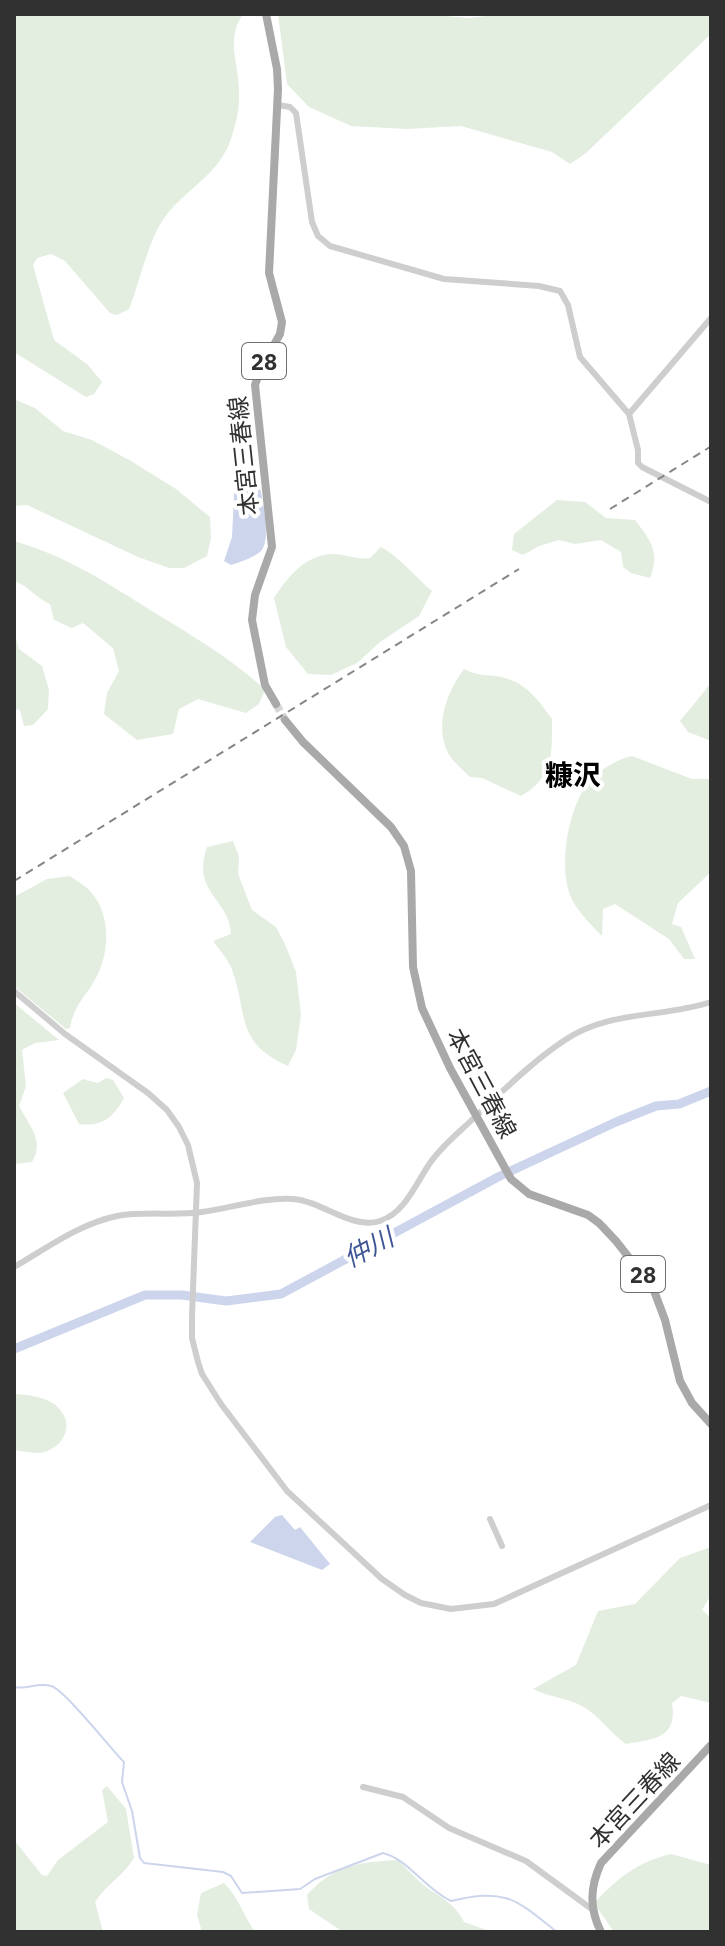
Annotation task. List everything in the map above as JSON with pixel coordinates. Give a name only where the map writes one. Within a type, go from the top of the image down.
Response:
[{"type":"main road","name":"本宮三春線","points":[[266,14],[277,69],[278,105],[269,273],[282,322],[280,334],[255,385],[272,551],[255,595],[252,620],[265,685],[276,704]]},
{"type":"main road","name":"本宮三春線","points":[[285,720],[303,742],[391,827],[404,846],[411,871],[413,967],[422,1008],[511,1179],[529,1194],[588,1215],[616,1241],[653,1288],[680,1381],[692,1403],[711,1424]]},
{"type":"main road","name":"本宮三春線","points":[[601,1932],[593,1910],[593,1882],[601,1863],[711,1745]]},
{"type":"street","points":[[278,105],[290,107],[297,117],[310,216],[322,240],[339,250],[444,279],[539,286],[560,291],[568,305],[580,357],[629,414],[638,463],[711,502]]},
{"type":"street","points":[[629,414],[711,318]]},
{"type":"street","points":[[14,991],[65,1034],[167,1110],[188,1145],[197,1183],[192,1338],[202,1374],[271,1471],[309,1514],[382,1579],[413,1599],[451,1609],[494,1604],[711,1505]]},
{"type":"street","points":[[14,1267],[94,1223],[120,1216],[197,1213],[283,1199],[309,1202],[369,1223],[383,1220],[397,1212],[442,1148],[545,1054],[574,1034],[612,1019],[694,1008],[711,1002]]},
{"type":"street","points":[[490,1519],[502,1546]]},
{"type":"street","points":[[363,1787],[403,1797],[449,1828],[526,1861],[593,1910]]},
{"type":"green space","points":[[14,14],[243,14],[234,43],[239,97],[231,139],[212,171],[161,222],[129,309],[117,315],[110,313],[65,261],[51,254],[37,258],[33,265],[54,340],[88,365],[102,382],[94,394],[86,397],[14,352]]},
{"type":"green space","points":[[278,14],[421,14],[469,18],[505,14],[711,14],[711,34],[586,153],[570,164],[552,152],[461,126],[407,129],[351,126],[309,107],[287,84]]},
{"type":"green space","points":[[14,399],[35,408],[63,431],[92,440],[176,489],[210,517],[211,538],[207,556],[184,568],[169,568],[138,557],[27,505],[14,506]]},
{"type":"green space","points":[[557,500],[585,502],[606,518],[635,520],[646,534],[654,554],[650,578],[631,573],[623,567],[621,552],[601,540],[575,544],[559,540],[523,555],[512,550],[514,534]]},
{"type":"green space","points":[[14,541],[52,554],[87,572],[212,648],[265,690],[259,704],[246,713],[198,699],[179,709],[173,734],[137,740],[104,714],[107,693],[119,671],[113,648],[83,623],[72,628],[54,620],[50,604],[14,581]]},
{"type":"green space","points":[[381,547],[432,591],[419,616],[380,642],[357,663],[331,675],[308,674],[286,647],[274,598],[291,576],[313,558],[332,554],[370,558]]},
{"type":"green space","points":[[14,632],[19,649],[42,666],[49,690],[48,709],[33,725],[24,726],[20,710],[14,709]]},
{"type":"green space","points":[[464,669],[514,681],[535,697],[552,719],[549,763],[540,781],[521,796],[482,778],[470,777],[448,753],[442,731],[444,709]]},
{"type":"green space","points":[[711,683],[711,741],[688,732],[680,721]]},
{"type":"green space","points":[[632,756],[692,779],[711,779],[711,872],[678,903],[672,924],[681,927],[695,959],[684,959],[669,939],[615,904],[603,909],[602,936],[578,910],[569,892],[566,850],[576,804],[599,772]]},
{"type":"green space","points":[[233,841],[239,857],[238,874],[252,910],[276,927],[296,972],[301,1015],[296,1050],[288,1066],[270,1057],[251,1036],[231,967],[213,941],[231,934],[229,922],[207,885],[203,862],[207,847]]},
{"type":"green space","points":[[70,876],[97,900],[104,920],[106,942],[98,974],[78,1005],[70,1028],[66,1029],[14,986],[14,897],[47,879]]},
{"type":"green space","points":[[14,1003],[59,1040],[35,1043],[22,1050],[26,1086],[19,1106],[34,1133],[37,1147],[32,1162],[14,1164]]},
{"type":"green space","points":[[106,1078],[113,1080],[124,1098],[106,1120],[79,1124],[63,1093],[83,1079],[98,1083]]},
{"type":"green space","points":[[14,1394],[46,1400],[61,1411],[66,1431],[54,1448],[40,1453],[14,1450]]},
{"type":"green space","points":[[711,1547],[711,1595],[702,1610],[711,1618],[711,1703],[681,1696],[672,1703],[673,1715],[667,1730],[654,1738],[626,1744],[582,1706],[533,1689],[576,1665],[598,1611],[635,1604],[680,1558]]},
{"type":"green space","points":[[107,1786],[126,1809],[134,1858],[95,1902],[103,1932],[14,1932],[14,1840],[42,1875],[47,1876],[58,1860],[108,1822],[102,1790]]},
{"type":"green space","points":[[671,1854],[711,1865],[711,1932],[614,1932],[594,1903],[629,1872]]},
{"type":"green space","points":[[398,1860],[422,1884],[452,1906],[464,1922],[492,1932],[343,1932],[309,1909],[307,1895],[337,1871],[359,1864]]},
{"type":"green space","points":[[224,1883],[255,1932],[202,1932],[197,1915],[201,1893]]},
{"type":"water","points":[[245,469],[258,478],[266,538],[260,552],[231,565],[224,561],[232,537],[235,476]]},
{"type":"water","points":[[282,1515],[295,1530],[300,1527],[330,1564],[322,1570],[250,1542],[275,1517]]},
{"type":"waterway","name":"仲川","points":[[14,1349],[145,1295],[182,1295],[226,1301],[281,1294],[498,1177],[616,1122],[656,1106],[679,1104],[711,1091]]},
{"type":"waterway","points":[[14,1687],[46,1685],[57,1690],[124,1762],[122,1782],[132,1811],[140,1858],[144,1863],[223,1872],[231,1876],[242,1893],[300,1889],[315,1879],[383,1853],[401,1861],[451,1901],[485,1896],[509,1899],[531,1911],[557,1932]]},
{"type":"tunnel","points":[[276,704],[285,720]]},
{"type":"railway","points":[[610,509],[710,447]]},
{"type":"railway","points":[[14,881],[519,569]]},
{"type":"district","name":"糠沢","points":[[573,774]]}]
